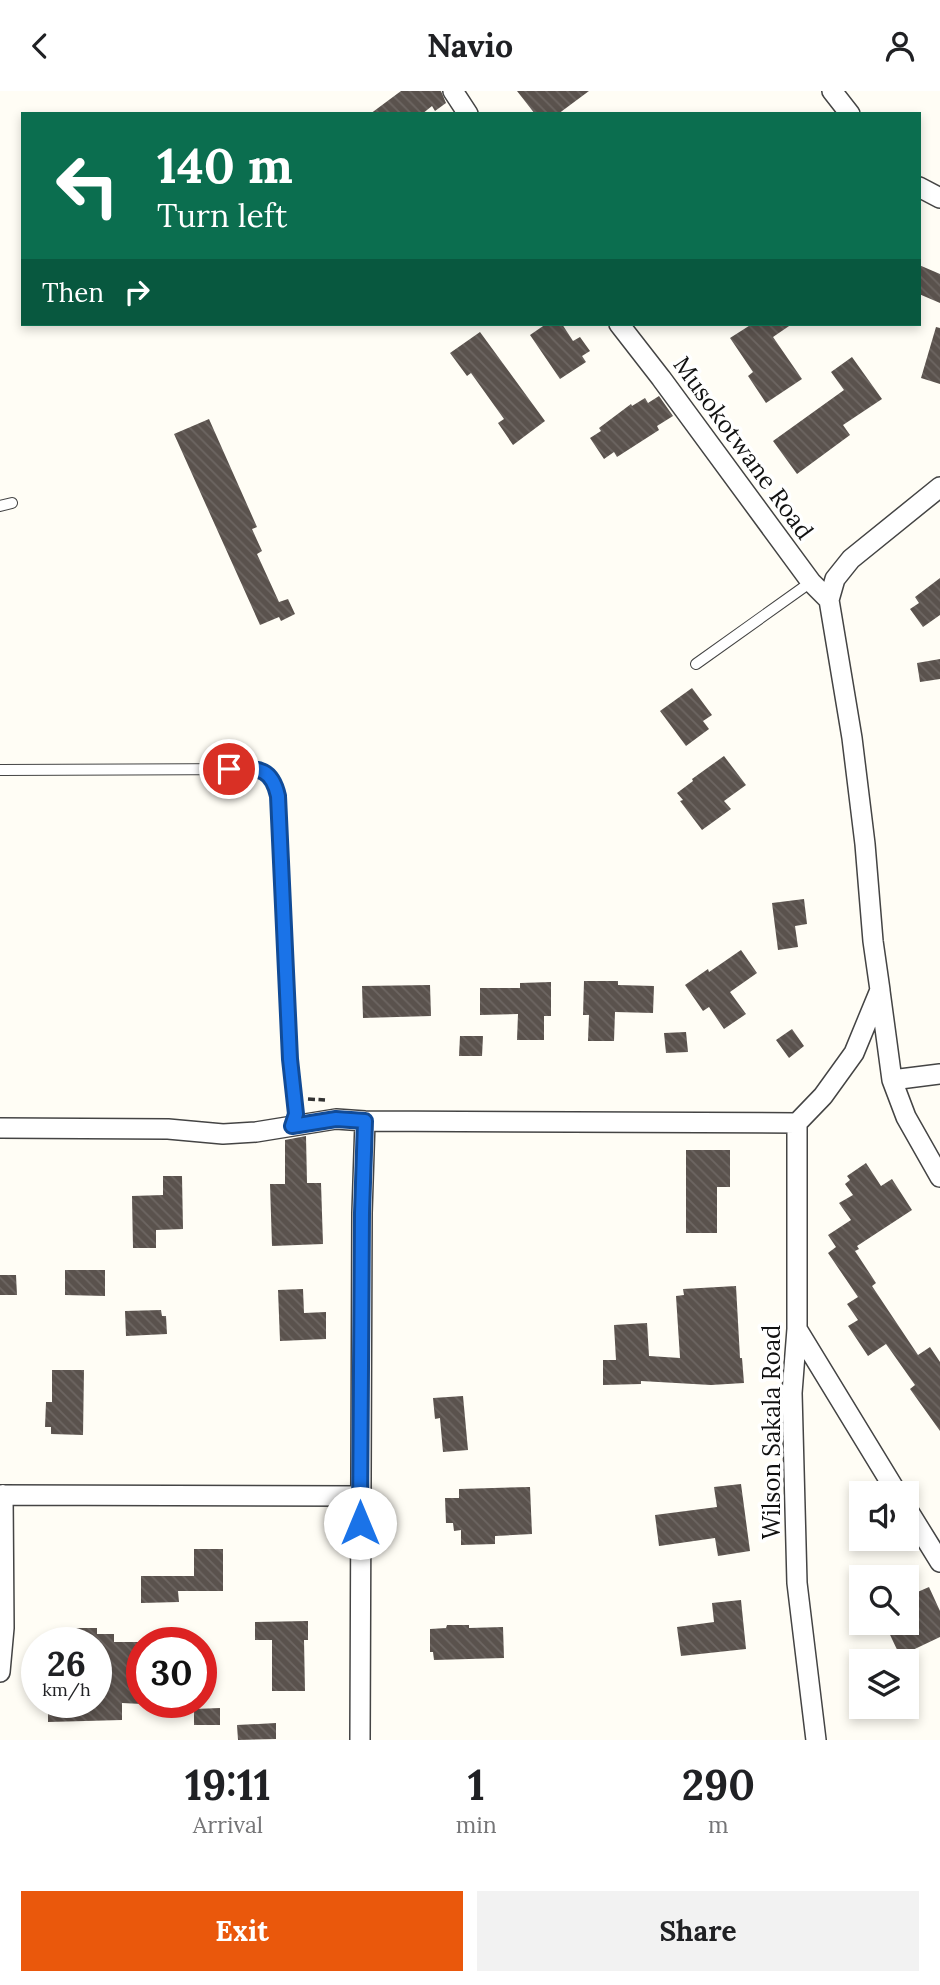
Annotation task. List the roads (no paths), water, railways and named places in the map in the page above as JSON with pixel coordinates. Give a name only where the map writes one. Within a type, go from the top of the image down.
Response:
[{"type":"street","points":[[453,91],[467,112]]},
{"type":"street","points":[[832,91],[848,112]]},
{"type":"street","points":[[921,188],[940,198]]},
{"type":"street","name":"Musokotwane Road","points":[[621,326],[811,582],[829,600]]},
{"type":"street","points":[[940,487],[851,559],[835,579],[829,600],[852,738],[873,941],[892,1080],[906,1117],[940,1177]]},
{"type":"street","points":[[0,1128],[168,1129],[223,1134],[256,1132],[336,1119],[797,1123],[823,1096],[854,1053],[880,990]]},
{"type":"street","points":[[892,1080],[940,1074]]},
{"type":"street","points":[[360,1740],[362,1213],[365,1121]]},
{"type":"street","name":"Wilson Sakala Road","points":[[797,1123],[797,1329],[792,1393],[797,1583],[816,1740]]},
{"type":"street","points":[[797,1329],[890,1481]]},
{"type":"street","points":[[0,1672],[4,1627],[1,1495],[360,1496]]},
{"type":"street","points":[[919,1528],[940,1562]]},
{"type":"lane","points":[[0,506],[12,503]]},
{"type":"lane","points":[[696,664],[811,582]]},
{"type":"lane","points":[[0,770],[254,769],[268,772],[275,781],[278,796],[291,1074],[296,1114],[292,1126]]}]
